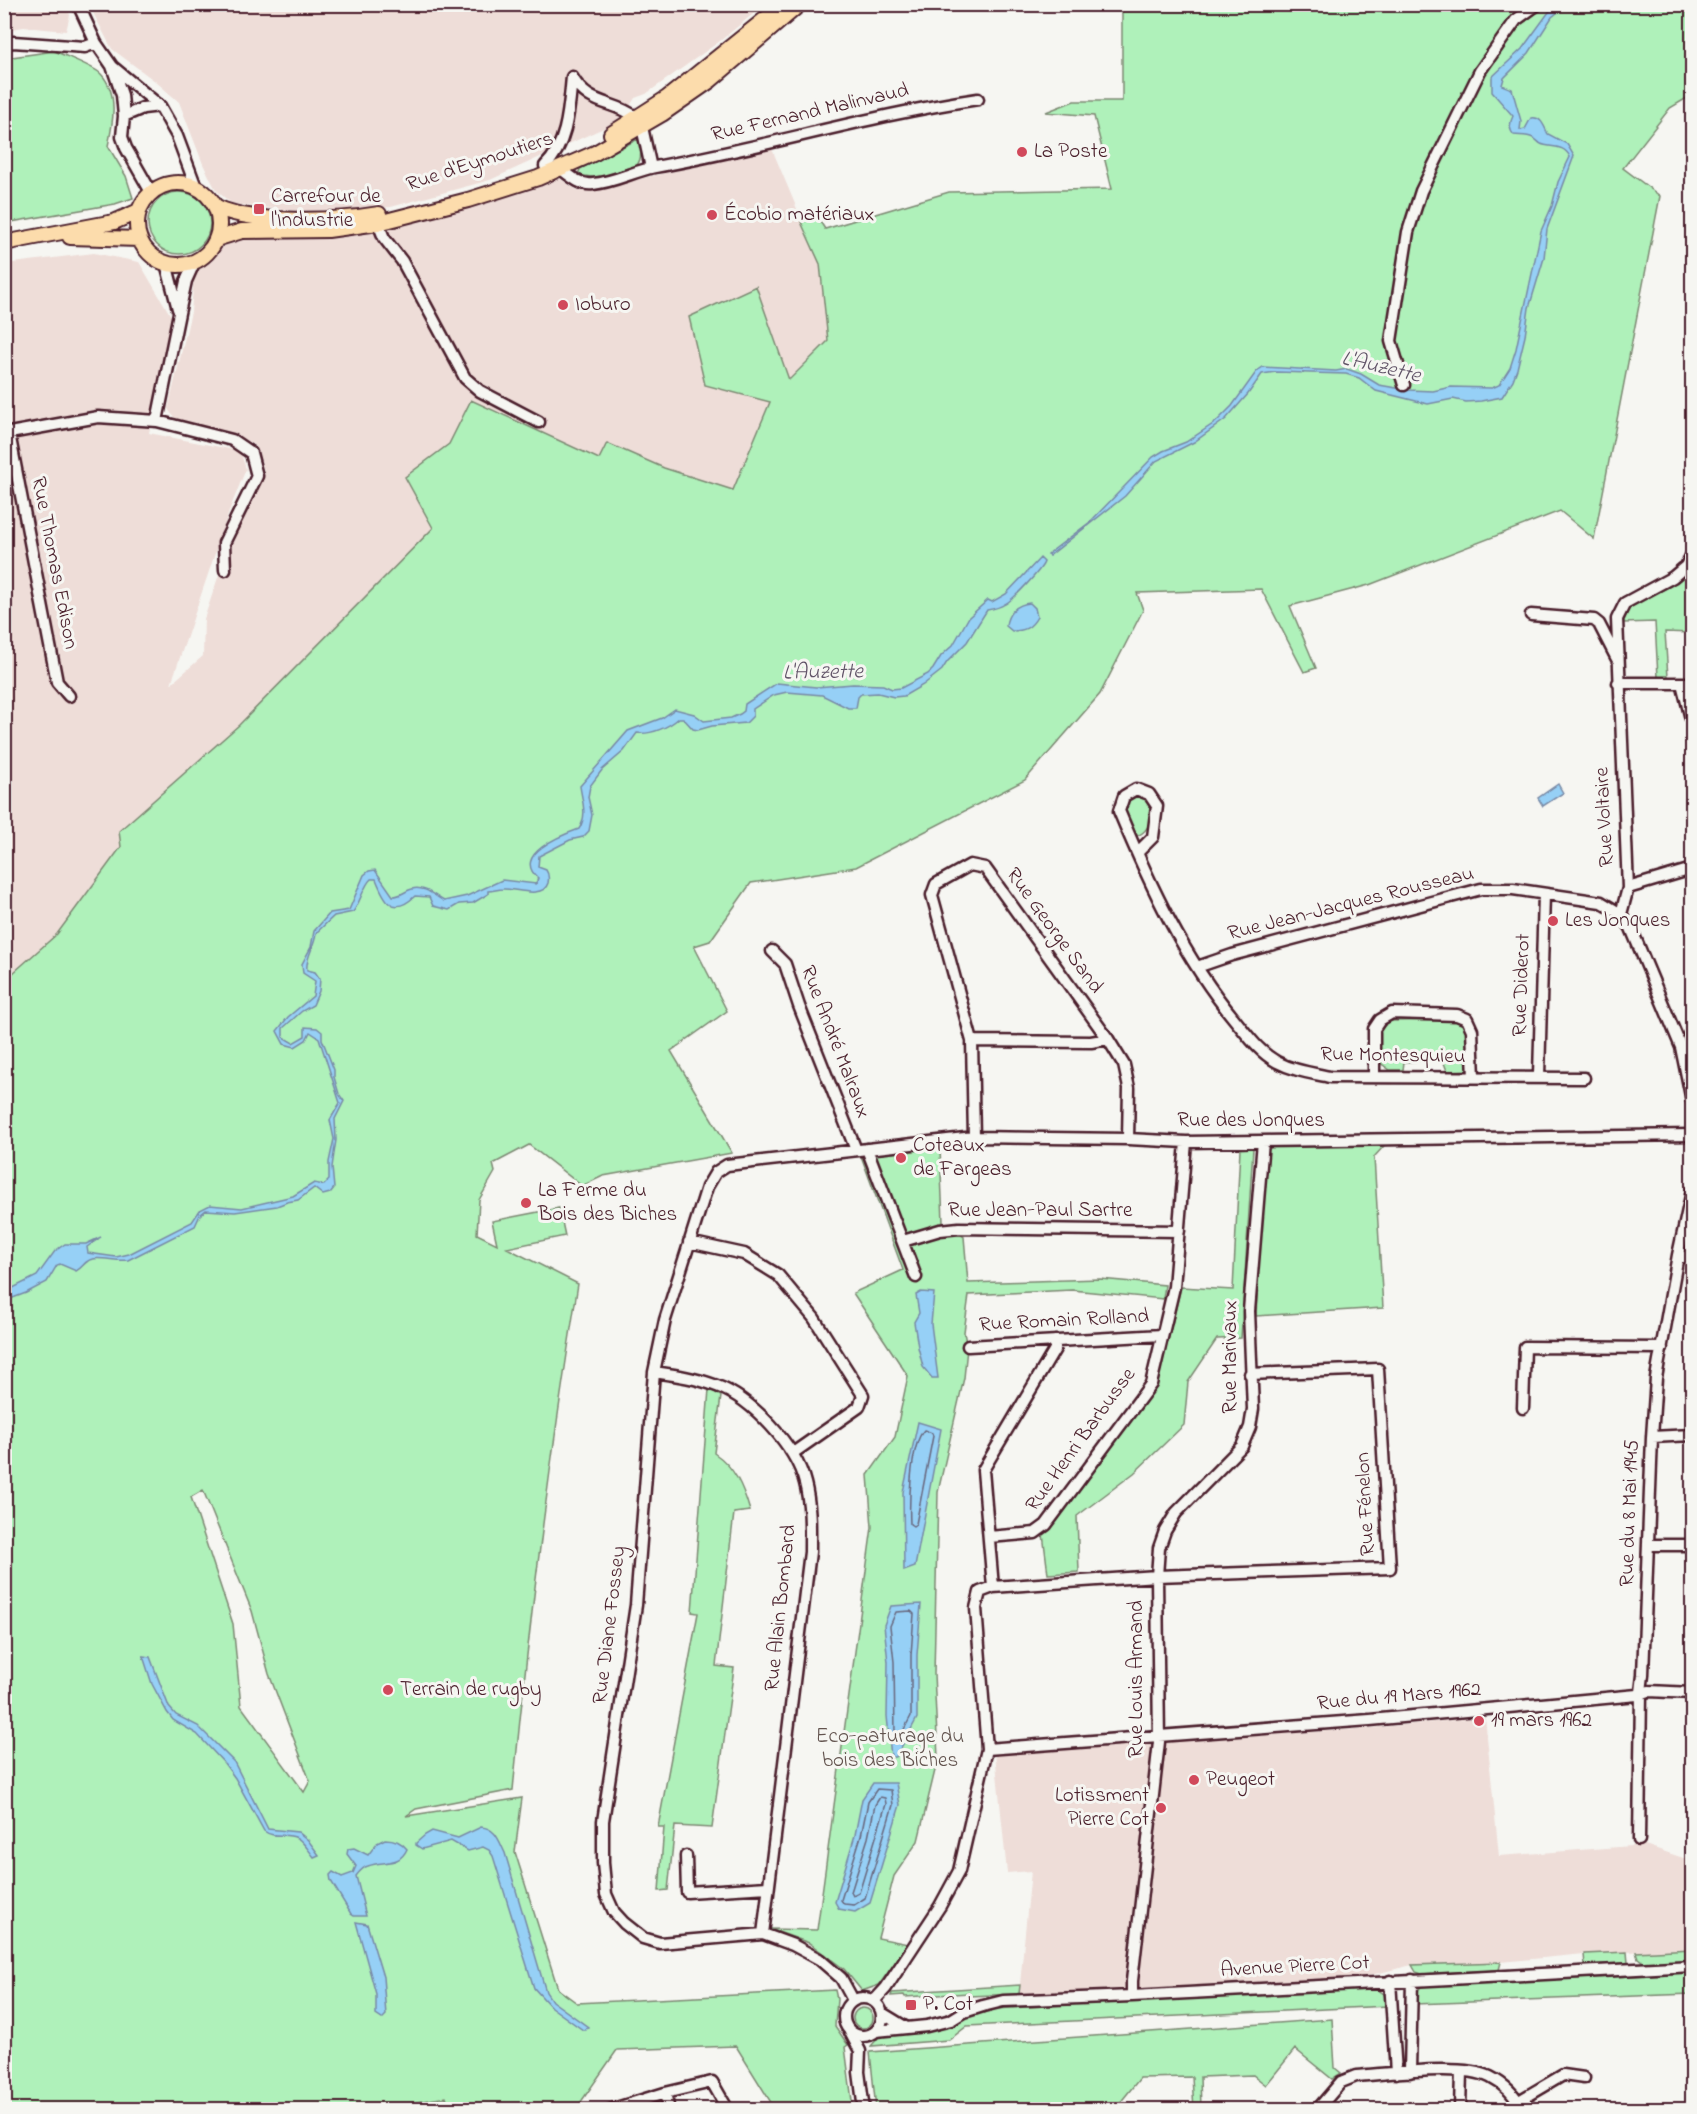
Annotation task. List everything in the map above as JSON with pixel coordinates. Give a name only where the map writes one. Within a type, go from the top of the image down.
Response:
[{"type":"main road","name":"Rue d'Eymoutiers","points":[[215,206],[244,216],[323,220],[353,218],[406,209],[500,182],[545,166],[639,123],[784,4]]},
{"type":"main road","points":[[216,238],[242,231],[328,230],[378,223],[515,187],[561,169],[595,153],[639,123],[711,80],[800,4]]},
{"type":"main road","points":[[173,183],[185,183],[196,187],[207,195],[215,206],[219,228],[211,248],[195,261],[176,265],[155,258],[146,250],[137,230],[139,211],[144,201],[152,192],[173,183]]},
{"type":"main road","points":[[4,243],[116,221],[139,211]]},
{"type":"main road","points":[[44,236],[140,239]]},
{"type":"street","points":[[78,4],[96,43],[112,66],[160,106],[177,136],[196,187]]},
{"type":"street","points":[[1404,385],[1391,341],[1408,232],[1421,191],[1480,71],[1516,20],[1538,4]]},
{"type":"street","points":[[4,44],[13,42],[85,47],[96,43]]},
{"type":"street","points":[[112,66],[122,95],[124,116],[122,137],[152,192]]},
{"type":"street","points":[[545,166],[559,150],[572,77],[578,87],[589,97],[627,110],[639,123],[651,168]]},
{"type":"street","name":"Rue Fernand Malinvaud","points":[[561,169],[578,181],[592,185],[651,168],[757,147],[926,107],[978,99]]},
{"type":"street","points":[[124,116],[143,108],[160,106]]},
{"type":"street","points":[[378,223],[384,238],[402,261],[465,378],[480,391],[538,422]]},
{"type":"street","points":[[157,421],[186,281],[195,261]]},
{"type":"street","points":[[166,263],[179,313]]},
{"type":"street","points":[[7,434],[98,417],[157,421],[232,440],[252,453],[256,476],[224,543],[225,570]]},
{"type":"street","name":"Rue Thomas Edison","points":[[7,434],[57,682],[69,696]]},
{"type":"street","name":"Rue Voltaire","points":[[1621,914],[1628,888],[1617,619],[1625,603],[1673,577],[1686,566],[1692,554]]},
{"type":"street","points":[[1531,615],[1594,620],[1599,624],[1618,662]]},
{"type":"street","points":[[1618,683],[1687,683],[1692,723]]},
{"type":"street","name":"Rue Montesquieu","points":[[1137,853],[1153,837],[1157,806],[1149,794],[1136,789],[1124,796],[1119,811],[1150,885],[1173,930],[1218,999],[1257,1047],[1277,1062],[1300,1071],[1330,1077],[1539,1076],[1584,1078]]},
{"type":"street","name":"Rue George Sand","points":[[974,1137],[972,1041],[932,895],[936,884],[970,865],[985,868],[1108,1039],[1124,1065],[1129,1088],[1128,1139]]},
{"type":"street","points":[[1628,888],[1692,869]]},
{"type":"street","name":"Rue Jean-Jacques Rousseau","points":[[1197,967],[1232,955],[1480,889],[1514,889],[1601,902],[1621,914]]},
{"type":"street","name":"Rue Diderot","points":[[1539,1076],[1544,894]]},
{"type":"street","points":[[1621,914],[1631,928],[1681,1047],[1692,1101]]},
{"type":"street","name":"Rue André Malraux","points":[[772,951],[785,964],[799,1006],[903,1241],[916,1277]]},
{"type":"street","points":[[1374,1077],[1374,1029],[1380,1020],[1392,1013],[1457,1015],[1467,1019],[1472,1030],[1474,1077]]},
{"type":"street","points":[[972,1041],[1091,1042],[1108,1039]]},
{"type":"street","name":"Rue des Jonques","points":[[811,1156],[974,1137],[1186,1142],[1692,1135]]},
{"type":"street","name":"Rue Marivaux","points":[[1157,1576],[1159,1548],[1165,1531],[1176,1513],[1242,1446],[1250,1427],[1253,1409],[1249,1311],[1263,1141]]},
{"type":"street","name":"Rue Henri Barbusse","points":[[988,1536],[1035,1533],[1046,1525],[1151,1384],[1174,1287],[1186,1142]]},
{"type":"street","name":"Rue Diane Fossey","points":[[811,1156],[727,1165],[716,1172],[706,1187],[665,1320],[654,1372],[636,1605],[603,1821],[603,1863],[606,1894],[614,1912],[643,1938],[660,1943],[763,1934],[793,1945],[819,1959],[841,1978],[853,2000]]},
{"type":"street","name":"Rue du 8 Mai 1945","points":[[1638,1839],[1641,1692],[1656,1378],[1692,1191]]},
{"type":"street","name":"Rue Jean-Paul Sartre","points":[[903,1241],[940,1230],[959,1228],[1179,1231]]},
{"type":"street","points":[[689,1242],[744,1254],[778,1275],[814,1318],[863,1395],[859,1407],[793,1453]]},
{"type":"street","points":[[1678,1255],[1692,1258]]},
{"type":"street","name":"Rue Romain Rolland","points":[[968,1346],[1162,1335]]},
{"type":"street","points":[[993,1587],[983,1470],[1055,1349],[1054,1341]]},
{"type":"street","points":[[1523,1408],[1525,1347],[1662,1348]]},
{"type":"street","name":"Rue Fénelon","points":[[1157,1576],[1390,1568],[1378,1370],[1250,1374]]},
{"type":"street","name":"Rue Alain Bombard","points":[[654,1372],[691,1378],[722,1388],[753,1408],[793,1453],[805,1481],[810,1511],[810,1552],[763,1934]]},
{"type":"street","points":[[1652,1437],[1692,1435]]},
{"type":"street","points":[[1648,1545],[1692,1545]]},
{"type":"street","points":[[874,2001],[886,1988],[940,1906],[959,1871],[987,1749],[976,1608],[980,1592],[993,1587],[1157,1576]]},
{"type":"street","name":"Rue Louis Armand","points":[[1132,1996],[1160,1734],[1157,1576]]},
{"type":"street","name":"Rue du 19 Mars 1962","points":[[987,1749],[1488,1710],[1636,1695],[1641,1692],[1692,1693]]},
{"type":"street","points":[[686,1856],[687,1892],[768,1887]]},
{"type":"street","name":"Avenue Pierre Cot","points":[[873,2033],[905,2027],[927,2026],[1003,2001],[1692,1966]]},
{"type":"street","points":[[1410,2072],[1412,1980]]},
{"type":"street","points":[[1390,1981],[1396,2073]]},
{"type":"street","points":[[864,2109],[860,2051],[844,2023],[844,2013],[853,2000],[861,1997],[874,2001],[882,2013],[905,2027]]},
{"type":"street","points":[[860,2051],[881,2022],[882,2013]]},
{"type":"street","points":[[850,2032],[860,2036],[873,2033]]},
{"type":"street","points":[[1460,2109],[1461,2071]]},
{"type":"street","points":[[1317,2109],[1341,2082],[1356,2076],[1461,2071],[1489,2076],[1505,2086],[1521,2105],[1563,2075],[1584,2078]]},
{"type":"street","points":[[610,2109],[712,2082],[728,2109]]},
{"type":"street","points":[[665,2093],[669,2109]]},
{"type":"shaded area","points":[[5,4],[66,5],[70,15],[66,31],[24,27],[5,30]]},
{"type":"shaded area","points":[[89,5],[764,5],[720,41],[646,94],[635,98],[621,120],[490,180],[391,207],[314,213],[232,204],[216,190],[203,164],[179,102],[112,49]]},
{"type":"shaded area","points":[[772,149],[820,264],[828,341],[788,380],[770,402],[733,490],[664,468],[607,443],[599,460],[471,400],[449,444],[405,477],[433,528],[239,725],[120,831],[121,847],[57,934],[5,981],[5,264],[94,253],[139,262],[171,316],[149,433],[240,451],[246,469],[231,506],[171,684],[203,656],[204,619],[230,542],[265,473],[256,446],[243,439],[177,421],[168,409],[191,312],[194,275],[231,240],[330,235],[402,224],[470,206],[559,178],[577,190],[617,184]]},
{"type":"shaded area","points":[[1485,1717],[1499,1856],[1645,1845],[1692,1861],[1692,1949],[1584,1954],[1501,1962],[1412,1965],[1363,1977],[1019,1994],[1031,1871],[1007,1873],[995,1753],[1372,1728]]},
{"type":"green space","points":[[1122,5],[1692,5],[1692,95],[1670,108],[1623,168],[1660,196],[1594,539],[1560,511],[1369,585],[1290,606],[1316,668],[1304,672],[1261,589],[1137,593],[1143,610],[1100,694],[1025,780],[856,867],[751,883],[710,941],[694,946],[727,1011],[671,1051],[732,1153],[603,1176],[582,1186],[529,1145],[493,1164],[495,1172],[479,1200],[477,1234],[497,1244],[492,1221],[559,1208],[565,1236],[507,1248],[578,1284],[541,1536],[513,1790],[416,1809],[406,1816],[522,1798],[515,1852],[558,1989],[577,2003],[835,1990],[837,1999],[835,2026],[848,2045],[845,2047],[853,2109],[775,2109],[736,2046],[617,2050],[576,2109],[450,2109],[446,2097],[404,2104],[405,2110],[5,2109],[4,981],[57,934],[121,847],[119,831],[239,725],[433,528],[405,477],[449,444],[471,400],[599,459],[607,443],[664,468],[733,490],[770,402],[705,385],[689,317],[756,286],[789,380],[828,341],[820,264],[801,222],[817,217],[825,229],[949,192],[1112,189],[1094,116],[1046,112],[1074,101],[1122,101]],"holes":[[[203,1490],[252,1611],[269,1674],[310,1781],[304,1792],[241,1706],[233,1624],[191,1497]]]},
{"type":"green space","points":[[55,51],[93,68],[107,82],[113,109],[108,146],[126,176],[133,198],[115,204],[5,223],[5,58]]},
{"type":"green space","points":[[638,139],[641,150],[636,166],[598,178],[578,175],[580,169]]},
{"type":"green space","points":[[173,192],[185,192],[201,201],[208,211],[210,223],[208,235],[201,245],[185,254],[173,254],[162,249],[153,240],[148,229],[148,217],[153,206],[162,197]]},
{"type":"green space","points":[[1692,564],[1692,633],[1665,632],[1668,677],[1658,677],[1655,622],[1623,623],[1630,606],[1671,586]]},
{"type":"green space","points":[[1140,795],[1149,804],[1151,817],[1146,829],[1136,836],[1129,826],[1124,805],[1130,798]]},
{"type":"green space","points":[[1456,1020],[1467,1028],[1468,1070],[1447,1071],[1443,1060],[1404,1062],[1403,1070],[1390,1070],[1379,1062],[1379,1031],[1389,1021]]},
{"type":"green space","points":[[1273,1145],[1384,1146],[1374,1157],[1383,1308],[1256,1316],[1264,1154]]},
{"type":"green space","name":"Eco-paturage du bois des Biches","points":[[940,1148],[943,1222],[964,1237],[968,1283],[1100,1279],[1165,1285],[1163,1299],[1072,1290],[969,1295],[964,1332],[967,1348],[964,1378],[938,1492],[934,1674],[938,1758],[918,1841],[894,1876],[878,1938],[908,1944],[879,1985],[862,1991],[844,1969],[809,1943],[770,1929],[817,1930],[872,1527],[868,1475],[895,1437],[908,1376],[853,1293],[903,1270],[861,1156]]},
{"type":"green space","points":[[1253,1148],[1241,1338],[1217,1339],[1188,1382],[1184,1425],[1134,1473],[1077,1516],[1079,1572],[1048,1574],[1043,1534],[1138,1412],[1158,1381],[1181,1287],[1233,1290],[1240,1149]]},
{"type":"green space","points":[[709,1389],[721,1396],[714,1453],[733,1471],[750,1511],[734,1513],[716,1666],[734,1668],[712,1828],[675,1826],[668,1890],[659,1891],[664,1827],[658,1827],[698,1613],[692,1612]]},
{"type":"green space","points":[[1692,1949],[1692,1961],[1646,1964],[1638,1958],[1636,1952]]},
{"type":"green space","points":[[1627,1952],[1628,1963],[1585,1965],[1584,1954]]},
{"type":"green space","points":[[1501,1962],[1499,1970],[1422,1974],[1416,1972],[1412,1965]]},
{"type":"green space","points":[[1692,1973],[1692,1994],[1414,2004],[1417,1991],[1422,1986]]},
{"type":"green space","points":[[1020,1985],[1019,1994],[891,1996],[892,1993]]},
{"type":"green space","points":[[1375,1988],[1384,1994],[1388,2006],[967,2026],[949,2040],[871,2046],[879,2037],[946,2027],[975,2012],[992,2009]]},
{"type":"green space","points":[[863,2008],[870,2011],[873,2018],[870,2025],[863,2028],[856,2025],[853,2018],[856,2011]]},
{"type":"green space","points":[[1332,2019],[1335,2068],[1341,2073],[1332,2079],[1295,2049],[1266,2085],[1253,2075],[1200,2077],[1201,2109],[1194,2109],[1192,2077],[1140,2078],[1115,2109],[876,2109],[870,2052]]},
{"type":"water","points":[[1554,5],[1567,5],[1552,17],[1529,53],[1504,78],[1502,85],[1512,89],[1521,121],[1520,130],[1525,129],[1531,118],[1538,119],[1548,134],[1567,144],[1574,156],[1547,229],[1544,258],[1529,308],[1517,369],[1502,397],[1466,402],[1453,399],[1428,404],[1376,391],[1359,378],[1346,374],[1276,372],[1262,374],[1226,419],[1194,442],[1156,461],[1125,496],[1049,556],[1048,554],[1090,522],[1153,457],[1186,442],[1216,422],[1232,406],[1257,371],[1263,367],[1336,371],[1347,369],[1379,385],[1408,390],[1433,391],[1451,387],[1492,388],[1499,385],[1510,368],[1516,349],[1541,231],[1552,206],[1558,182],[1570,157],[1561,148],[1541,144],[1531,137],[1514,135],[1510,126],[1513,116],[1492,92],[1492,77],[1522,49]]},
{"type":"water","points":[[1040,558],[1044,562],[1042,566],[1020,591],[1003,605],[987,610],[967,642],[942,670],[904,696],[861,694],[858,697],[856,708],[848,708],[822,695],[787,692],[774,695],[753,709],[753,716],[746,723],[712,726],[698,730],[693,729],[683,718],[679,718],[660,730],[637,733],[624,751],[602,770],[590,786],[588,797],[592,815],[589,831],[583,837],[570,840],[539,856],[538,867],[546,870],[549,878],[545,888],[540,891],[503,889],[488,891],[488,894],[473,903],[459,904],[449,910],[433,906],[429,897],[415,896],[395,906],[386,899],[376,879],[371,879],[353,912],[334,916],[316,933],[307,961],[307,970],[315,972],[320,979],[319,991],[313,1005],[302,1011],[283,1028],[283,1037],[293,1043],[305,1036],[305,1027],[317,1028],[322,1032],[322,1039],[334,1070],[339,1094],[344,1101],[335,1119],[336,1140],[332,1167],[334,1188],[330,1193],[323,1195],[314,1188],[298,1200],[277,1206],[235,1212],[206,1210],[200,1215],[195,1226],[128,1260],[92,1259],[76,1271],[60,1264],[57,1265],[47,1282],[5,1301],[5,1292],[37,1276],[55,1251],[65,1244],[86,1244],[101,1237],[87,1247],[88,1253],[116,1257],[129,1254],[192,1222],[200,1210],[210,1205],[242,1208],[293,1196],[314,1183],[324,1185],[329,1180],[329,1162],[334,1139],[330,1120],[340,1103],[319,1038],[310,1032],[306,1040],[295,1047],[284,1044],[277,1031],[288,1017],[313,996],[315,981],[303,973],[302,964],[311,947],[314,931],[330,913],[349,910],[364,875],[369,871],[375,870],[393,896],[420,888],[444,901],[467,896],[502,880],[536,884],[538,878],[531,870],[531,861],[535,854],[551,841],[579,829],[584,813],[580,786],[628,731],[662,718],[675,709],[694,714],[704,721],[731,718],[744,711],[745,704],[777,683],[816,687],[853,684],[901,688],[928,674],[941,656],[953,645],[969,617],[988,600],[992,602],[1006,594]]},
{"type":"water","points":[[1030,603],[1035,608],[1037,617],[1035,621],[1027,628],[1012,631],[1006,626],[1011,613],[1021,605]]},
{"type":"water","points":[[1558,784],[1563,793],[1543,806],[1538,798]]},
{"type":"water","points":[[921,1292],[934,1293],[931,1324],[938,1378],[932,1378],[923,1367],[918,1347],[914,1322],[919,1313],[916,1295]]},
{"type":"water","points":[[918,1422],[941,1429],[915,1567],[904,1571],[903,1492]]},
{"type":"water","points":[[921,1604],[917,1655],[917,1718],[896,1757],[891,1757],[887,1716],[888,1662],[884,1625],[891,1606]]},
{"type":"water","points":[[143,1656],[150,1657],[169,1707],[176,1715],[198,1726],[234,1762],[268,1829],[298,1832],[308,1840],[319,1855],[314,1857],[297,1838],[272,1835],[264,1831],[235,1778],[224,1763],[197,1734],[173,1720],[167,1712],[152,1684]]},
{"type":"water","points":[[873,1783],[896,1783],[900,1805],[870,1903],[855,1912],[839,1909],[835,1902],[855,1835],[862,1799]]},
{"type":"water","points":[[481,1827],[494,1833],[505,1853],[546,1992],[552,2001],[588,2027],[586,2030],[551,2007],[534,1988],[493,1856],[489,1850],[483,1847],[468,1851],[451,1841],[422,1849],[416,1845],[432,1831],[458,1838]]},
{"type":"water","points":[[385,1839],[397,1841],[407,1849],[404,1855],[395,1861],[374,1864],[357,1874],[366,1916],[354,1916],[331,1881],[330,1875],[333,1872],[342,1877],[353,1873],[356,1866],[347,1854],[348,1849],[354,1848],[368,1855],[377,1843]]},
{"type":"water","points":[[356,1922],[367,1924],[383,1977],[386,2015],[382,2019],[376,2015],[376,1994]]},
{"type":"place","name":"La Poste","points":[[1022,152]]},
{"type":"place","name":"Carrefour de l'Industrie","points":[[259,209]]},
{"type":"place","name":"Écobio matériaux","points":[[712,215]]},
{"type":"place","name":"Ioburo","points":[[563,305]]},
{"type":"place","name":"Les Jonques","points":[[1553,921]]},
{"type":"place","name":"Coteaux de Fargeas","points":[[901,1158]]},
{"type":"place","name":"La Ferme du Bois des Biches","points":[[526,1203]]},
{"type":"place","name":"Terrain de rugby","points":[[388,1690]]},
{"type":"place","name":"19 mars 1962","points":[[1479,1721]]},
{"type":"place","name":"Peugeot","points":[[1194,1780]]},
{"type":"place","name":"Lotissment Pierre Cot","points":[[1161,1808]]},
{"type":"place","name":"P. Cot","points":[[911,2005]]},
{"type":"water label","name":"L'Auzette","points":[[1381,368]]},
{"type":"water label","name":"L'Auzette","points":[[823,673]]}]
